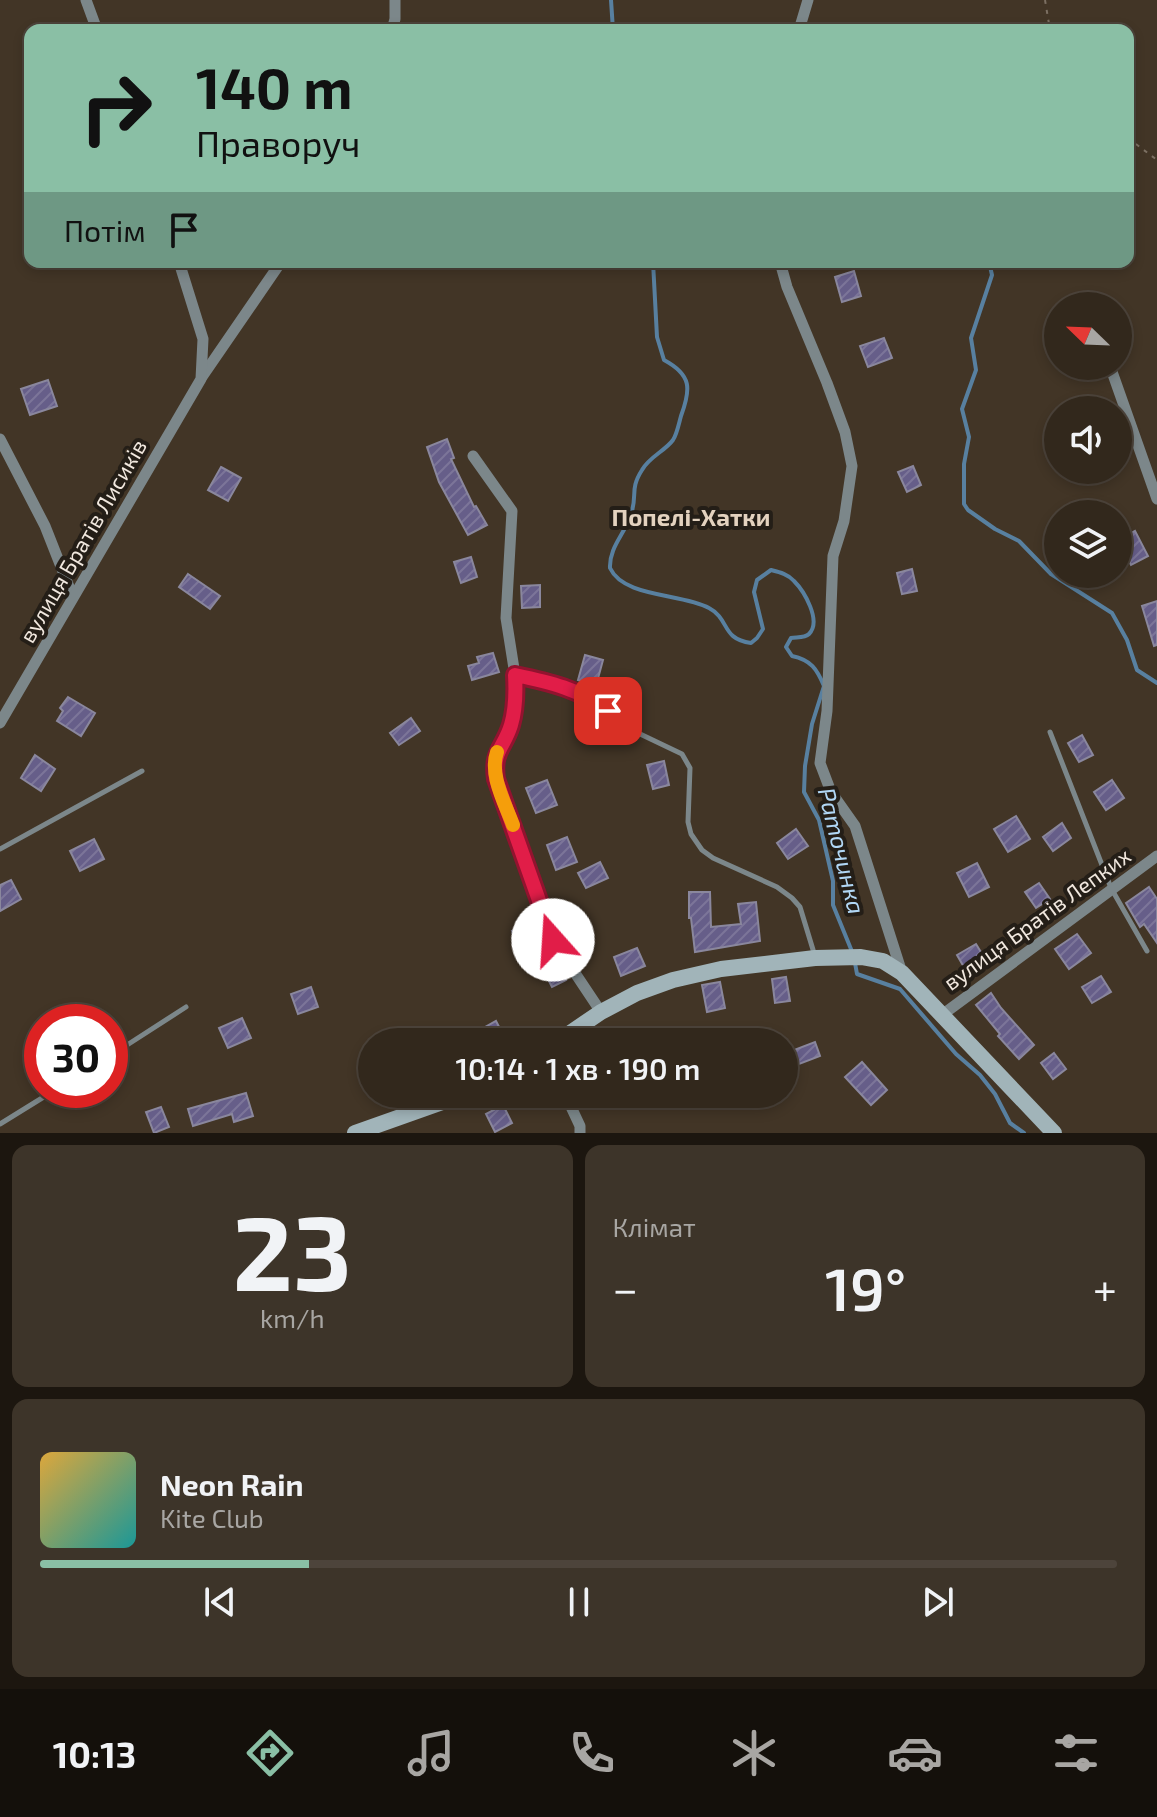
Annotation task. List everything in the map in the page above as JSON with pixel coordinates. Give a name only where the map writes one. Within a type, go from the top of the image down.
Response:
[{"type":"main road","points":[[578,1028],[637,993],[673,980],[721,969],[815,958],[861,957],[883,961],[902,973],[1054,1133]]},
{"type":"main road","points":[[355,1133],[431,1108]]},
{"type":"street","points":[[86,0],[95,24]]},
{"type":"street","points":[[394,24],[395,0]]},
{"type":"street","points":[[801,24],[808,0]]},
{"type":"street","name":"вулиця Братів Лисиків","points":[[181,268],[203,339],[201,379]]},
{"type":"street","name":"вулиця Братів Лисиків","points":[[0,723],[201,379],[277,268]]},
{"type":"street","points":[[782,268],[845,432],[852,466],[844,521],[833,556],[827,711],[820,763],[831,792],[855,826],[902,973]]},
{"type":"street","points":[[1115,380],[1157,499]]},
{"type":"street","points":[[0,439],[45,526],[73,597]]},
{"type":"street","points":[[473,456],[512,511],[506,618],[516,704],[510,729],[494,762],[496,779],[553,940],[601,1012]]},
{"type":"street","name":"вулиця Братів Лепких","points":[[942,1015],[1157,856]]},
{"type":"street","points":[[572,1108],[580,1133]]},
{"type":"lane","points":[[515,675],[562,686],[591,697],[638,733],[682,754],[690,768],[688,822],[691,834],[702,850],[713,858],[777,887],[792,898],[800,907],[815,958]]},
{"type":"lane","points":[[1050,732],[1111,888],[1147,951]]},
{"type":"lane","points":[[0,849],[142,771]]},
{"type":"lane","points":[[128,1044],[186,1007]]},
{"type":"lane","points":[[0,1124],[26,1108]]},
{"type":"path","points":[[1045,0],[1049,24]]},
{"type":"path","points":[[1134,143],[1157,160]]},
{"type":"building","points":[[854,271],[861,296],[842,302],[835,277]]},
{"type":"building","points":[[884,338],[892,358],[868,367],[860,346]]},
{"type":"building","points":[[48,380],[57,406],[30,415],[21,389]]},
{"type":"building","points":[[447,439],[454,458],[451,459],[474,507],[487,525],[468,535],[439,482],[427,447]]},
{"type":"building","points":[[913,466],[921,485],[907,492],[898,472]]},
{"type":"building","points":[[221,467],[241,478],[228,501],[208,490]]},
{"type":"building","points":[[1135,531],[1148,556],[1132,564],[1132,533]]},
{"type":"building","points":[[471,557],[477,577],[461,583],[454,562]]},
{"type":"building","points":[[912,569],[917,591],[902,594],[897,573]]},
{"type":"building","points":[[188,574],[220,596],[210,609],[179,587]]},
{"type":"building","points":[[540,585],[540,607],[522,608],[521,586]]},
{"type":"building","points":[[1157,601],[1157,645],[1154,646],[1142,606]]},
{"type":"building","points":[[493,653],[499,672],[472,680],[468,666],[479,663],[477,657]]},
{"type":"building","points":[[585,655],[603,660],[596,686],[578,680]]},
{"type":"building","points":[[68,697],[95,713],[81,736],[57,721],[63,711],[60,708]]},
{"type":"building","points":[[411,718],[420,731],[399,745],[390,733]]},
{"type":"building","points":[[1082,735],[1093,755],[1079,762],[1068,743]]},
{"type":"building","points":[[35,755],[55,769],[41,791],[21,778]]},
{"type":"building","points":[[664,761],[669,785],[653,789],[647,765]]},
{"type":"building","points":[[547,780],[557,805],[536,813],[526,788]]},
{"type":"building","points":[[1112,780],[1124,798],[1106,810],[1094,792]]},
{"type":"building","points":[[1016,816],[1030,839],[1008,852],[994,829]]},
{"type":"building","points":[[1062,823],[1071,838],[1053,851],[1043,837]]},
{"type":"building","points":[[796,829],[808,846],[788,859],[777,843]]},
{"type":"building","points":[[567,837],[577,862],[556,870],[547,845]]},
{"type":"building","points":[[94,839],[104,859],[80,871],[70,851]]},
{"type":"building","points":[[600,862],[608,878],[586,888],[578,873]]},
{"type":"building","points":[[977,863],[989,887],[969,897],[957,873]]},
{"type":"building","points":[[11,880],[21,899],[0,911],[0,885]]},
{"type":"building","points":[[1039,883],[1050,899],[1036,908],[1025,892]]},
{"type":"building","points":[[1149,887],[1157,899],[1157,943],[1144,924],[1140,927],[1126,903]]},
{"type":"building","points":[[689,892],[710,892],[711,927],[741,924],[738,904],[756,902],[760,941],[695,952],[689,918]]},
{"type":"building","points":[[534,924],[539,943],[518,950],[512,931]]},
{"type":"building","points":[[1077,934],[1091,953],[1069,969],[1055,949]]},
{"type":"building","points":[[976,944],[987,962],[968,974],[957,955]]},
{"type":"building","points":[[637,948],[645,966],[621,976],[614,957]]},
{"type":"building","points":[[556,961],[566,980],[552,987],[542,968]]},
{"type":"building","points":[[1101,976],[1111,992],[1092,1003],[1082,987]]},
{"type":"building","points":[[786,977],[790,1001],[775,1003],[772,979]]},
{"type":"building","points":[[720,982],[725,1008],[707,1012],[702,985]]},
{"type":"building","points":[[311,987],[318,1007],[298,1014],[291,994]]},
{"type":"building","points":[[991,993],[1034,1045],[1019,1059],[976,1005]]},
{"type":"building","points":[[242,1018],[251,1038],[228,1048],[219,1028]]},
{"type":"building","points":[[496,1021],[500,1028],[484,1028]]},
{"type":"building","points":[[815,1042],[820,1056],[799,1064],[798,1048]]},
{"type":"building","points":[[1054,1053],[1066,1069],[1053,1079],[1041,1063]]},
{"type":"building","points":[[862,1062],[887,1090],[871,1105],[845,1077]]},
{"type":"building","points":[[246,1093],[253,1116],[234,1122],[232,1114],[193,1126],[188,1109]]},
{"type":"building","points":[[161,1107],[169,1127],[154,1133],[146,1112]]},
{"type":"building","points":[[504,1108],[512,1123],[495,1132],[486,1114]]},
{"type":"waterway","name":"Раточинка","points":[[611,0],[613,24]]},
{"type":"waterway","name":"Раточинка","points":[[653,268],[657,337],[664,360],[684,377],[686,398],[673,440],[645,465],[638,476],[632,511],[612,553],[610,568],[617,578],[640,590],[709,608],[716,612],[730,633],[741,641],[751,643],[763,629],[754,592],[757,580],[771,570],[789,577],[802,592],[814,622],[809,634],[791,638],[786,647],[792,656],[812,666],[824,686],[812,724],[804,792],[819,820],[833,881],[833,905],[853,954]]},
{"type":"waterway","points":[[990,268],[992,275],[971,338],[976,370],[962,409],[969,437],[964,464],[964,504],[995,529],[1019,541],[1051,574],[1112,613],[1127,640],[1137,670],[1157,683]]},
{"type":"waterway","name":"Раточинка","points":[[855,963],[857,974],[900,989],[956,1054],[980,1075],[995,1094],[1010,1123],[1024,1133]]},
{"type":"slow traffic","points":[[497,752],[494,762],[496,779],[513,825]]},
{"type":"district","name":"Попелі-Хатки","points":[[691,518]]},
{"type":"route","points":[[553,940],[496,779],[494,762],[510,729],[516,704],[515,675],[562,686],[591,697],[608,711]]}]
